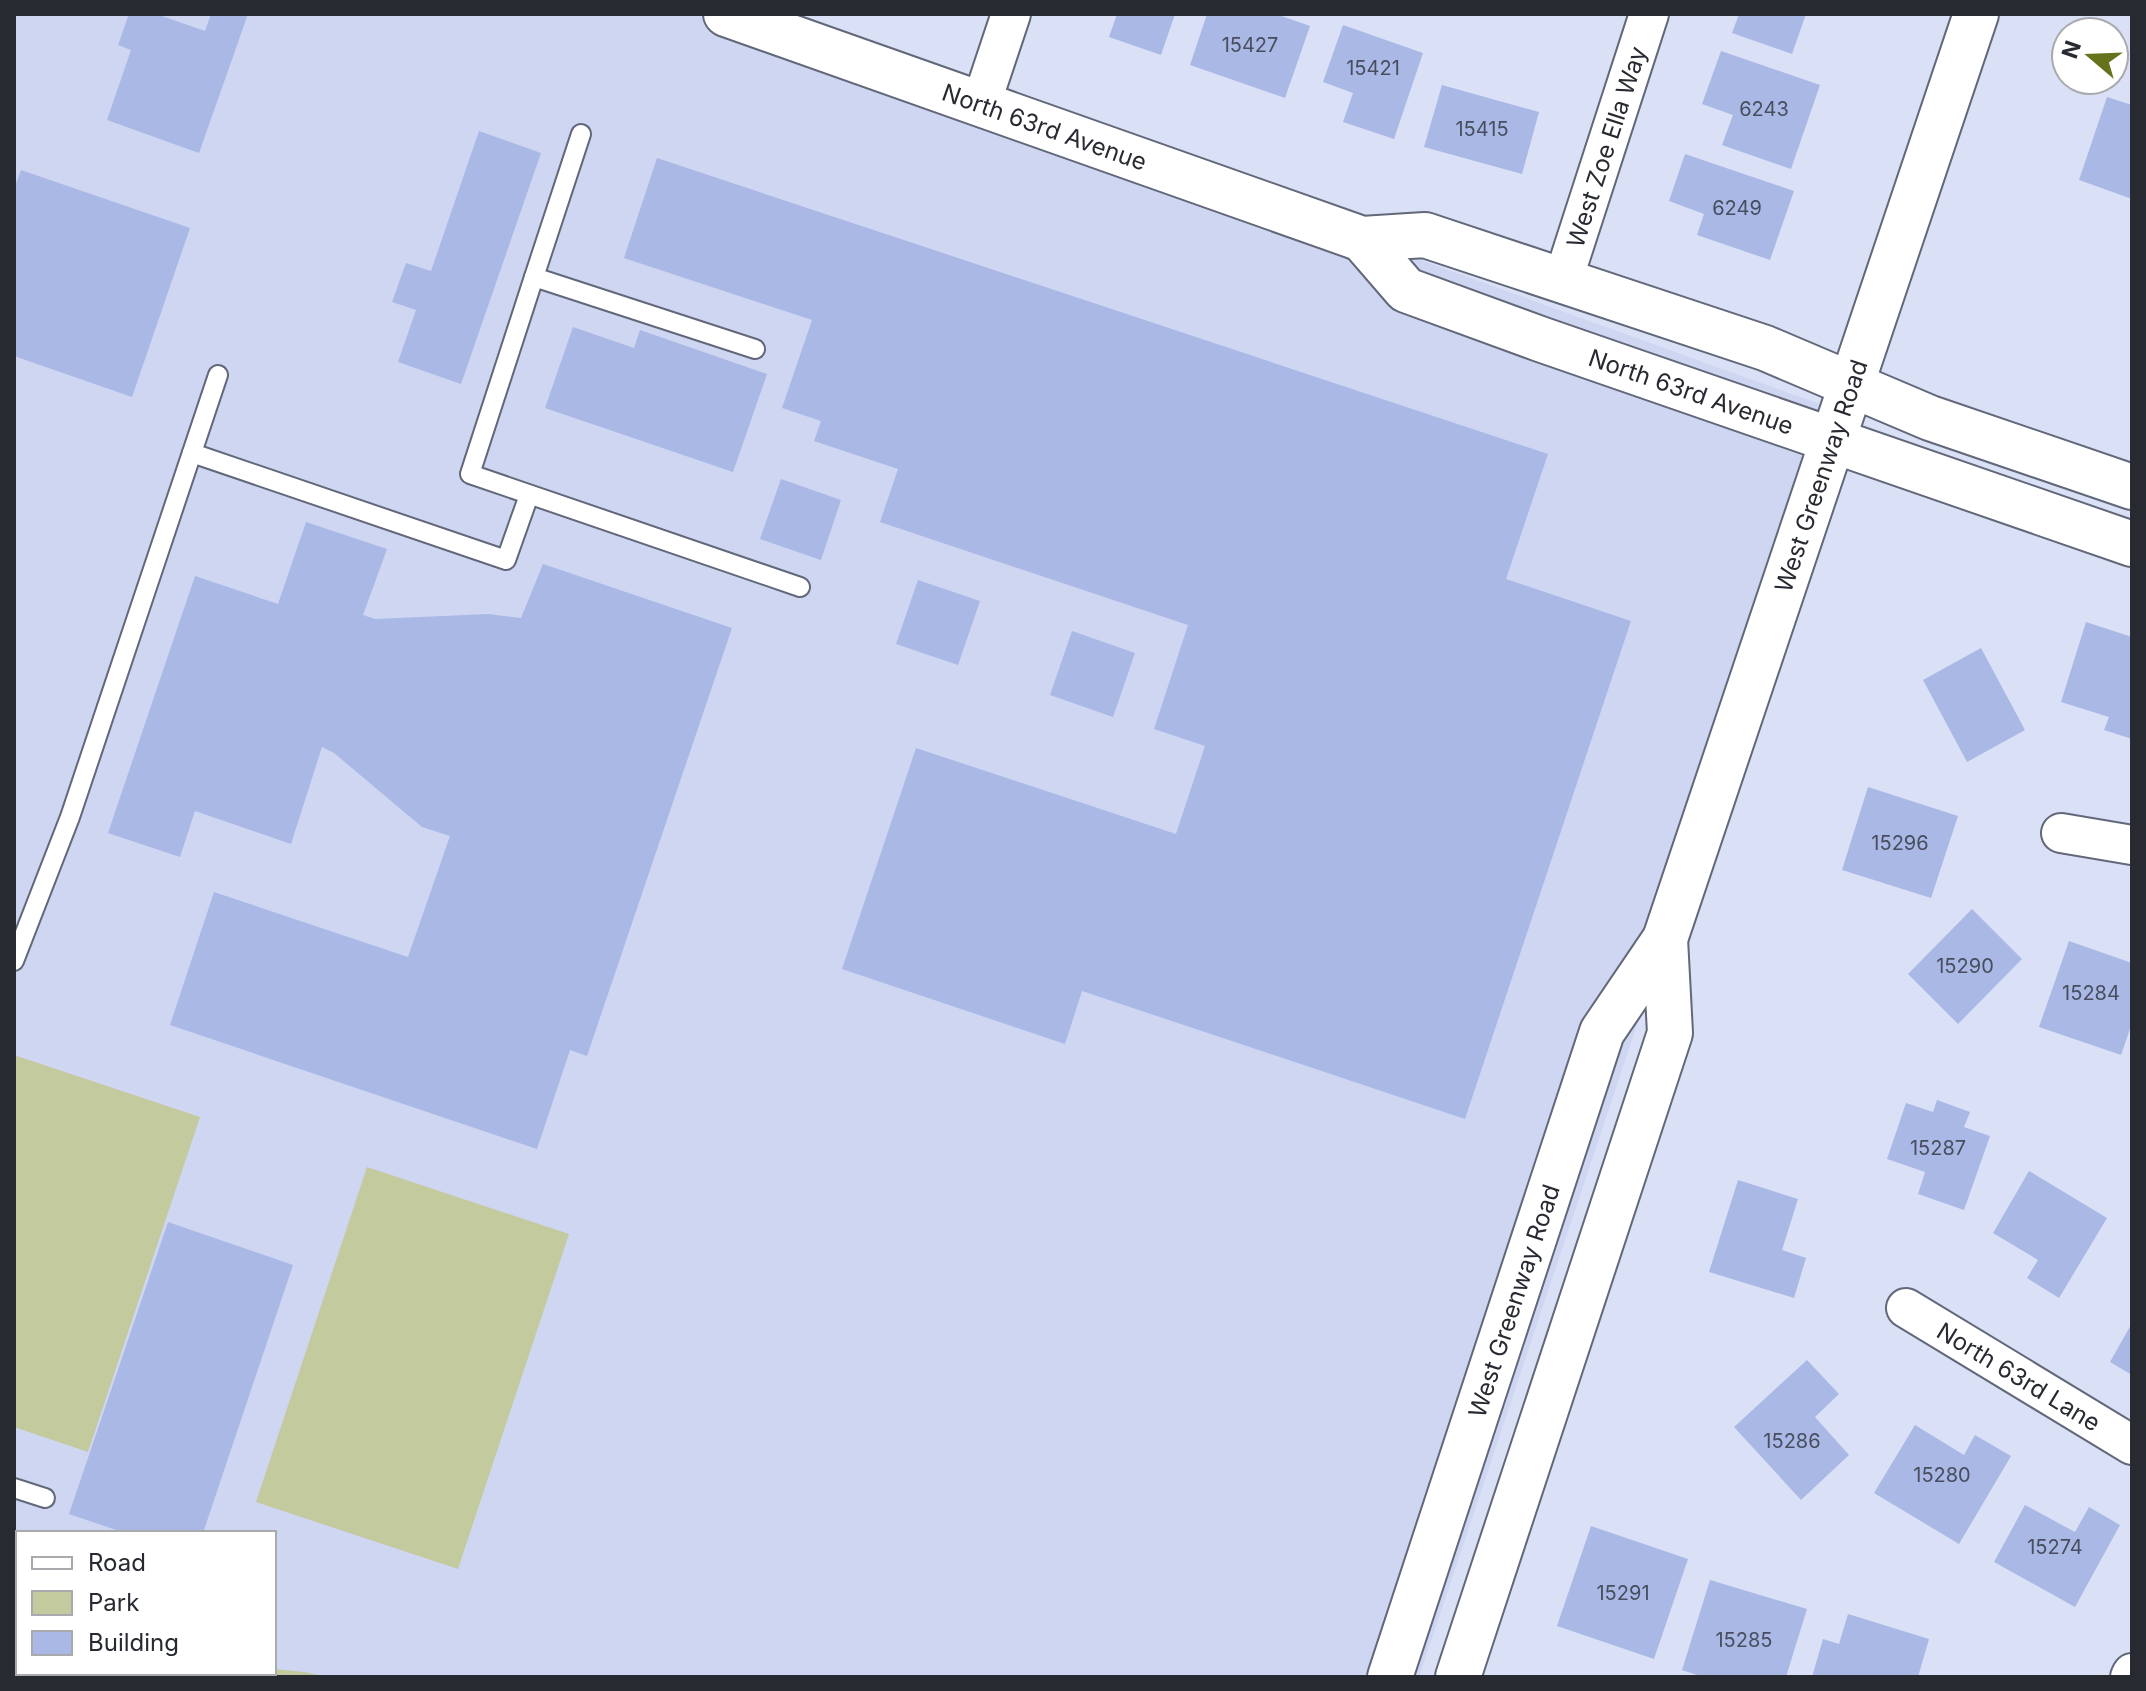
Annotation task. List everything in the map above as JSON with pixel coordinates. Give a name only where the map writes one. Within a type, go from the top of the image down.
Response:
[{"type":"main road","name":"North 63rd Avenue","points":[[726,14],[1362,239],[1425,235],[1563,280],[1765,348],[1930,418],[2132,487]]},
{"type":"main road","name":"West Greenway Road","points":[[1390,1677],[1602,1032],[1665,939],[1976,14]]},
{"type":"main road","name":"North 63rd Avenue","points":[[1362,239],[1406,290],[2132,544]]},
{"type":"main road","name":"West Greenway Road","points":[[1458,1677],[1670,1033],[1665,939]]},
{"type":"street","points":[[981,104],[1011,14]]},
{"type":"street","name":"West Zoe Ella Way","points":[[1563,280],[1649,14]]},
{"type":"street","points":[[2061,833],[2132,845]]},
{"type":"street","name":"North 63rd Lane","points":[[1906,1308],[2132,1445]]},
{"type":"lane","points":[[581,134],[470,474],[800,587]]},
{"type":"lane","points":[[534,277],[755,349]]},
{"type":"lane","points":[[14,961],[70,817],[218,375]]},
{"type":"lane","points":[[192,453],[506,560],[529,495]]},
{"type":"lane","points":[[14,1488],[45,1498]]},
{"type":"shaded area","points":[[14,14],[726,14],[1842,412],[1419,1677],[14,1677]]},
{"type":"green space","points":[[14,1055],[200,1117],[88,1452],[14,1427]]},
{"type":"green space","points":[[367,1167],[569,1234],[458,1569],[256,1502]]},
{"type":"green space","points":[[276,1669],[329,1677],[206,1677],[276,1675]]},
{"type":"building","points":[[129,14],[156,14],[205,31],[211,14],[248,14],[199,153],[107,120],[131,50],[118,45]]},
{"type":"building","points":[[1117,14],[1175,14],[1161,55],[1109,37]]},
{"type":"building","points":[[1207,14],[1276,14],[1310,26],[1285,98],[1190,65]]},
{"type":"building","points":[[1739,14],[1806,14],[1792,54],[1732,33]]},
{"type":"building","points":[[1343,25],[1423,53],[1394,139],[1343,122],[1353,93],[1323,82]]},
{"type":"building","points":[[1721,51],[1820,85],[1791,169],[1722,145],[1733,115],[1702,104]]},
{"type":"building","points":[[1442,85],[1539,112],[1522,174],[1424,147]]},
{"type":"building","points":[[2107,97],[2132,105],[2132,199],[2079,180]]},
{"type":"building","points":[[479,131],[541,153],[461,384],[398,362],[416,310],[392,302],[406,263],[431,271]]},
{"type":"building","points":[[1685,154],[1794,191],[1770,260],[1697,235],[1704,214],[1669,201]]},
{"type":"building","points":[[657,158],[1548,454],[1506,579],[1631,621],[1465,1119],[1082,991],[1065,1044],[842,969],[916,748],[1176,834],[1205,746],[1154,729],[1188,625],[880,522],[898,469],[814,441],[821,421],[782,408],[812,320],[624,258]]},
{"type":"building","points":[[21,170],[190,228],[132,397],[14,356],[14,189]]},
{"type":"building","points":[[573,327],[634,348],[640,330],[767,374],[733,472],[545,408]]},
{"type":"building","points":[[781,479],[841,500],[821,560],[760,539]]},
{"type":"building","points":[[306,522],[387,549],[363,615],[375,619],[488,614],[521,618],[543,564],[732,628],[587,1056],[570,1050],[537,1149],[170,1025],[214,892],[408,957],[450,836],[422,827],[334,753],[322,747],[291,844],[195,811],[180,857],[108,833],[195,576],[278,604]]},
{"type":"building","points":[[918,580],[980,601],[958,665],[896,644]]},
{"type":"building","points":[[2086,622],[2132,637],[2132,739],[2104,730],[2109,717],[2061,702]]},
{"type":"building","points":[[1072,631],[1135,653],[1113,717],[1050,695]]},
{"type":"building","points":[[1981,648],[2025,730],[1967,762],[1923,680]]},
{"type":"building","points":[[1868,787],[1958,816],[1931,898],[1842,870]]},
{"type":"building","points":[[1972,909],[2022,959],[1958,1024],[1908,974]]},
{"type":"building","points":[[2069,941],[2132,963],[2132,1023],[2121,1055],[2039,1027]]},
{"type":"building","points":[[1937,1100],[1970,1112],[1964,1127],[1990,1136],[1964,1210],[1918,1194],[1925,1172],[1887,1159],[1906,1103],[1933,1112]]},
{"type":"building","points":[[2029,1171],[2107,1218],[2059,1298],[2027,1278],[2038,1260],[1993,1233]]},
{"type":"building","points":[[1738,1180],[1798,1199],[1782,1250],[1806,1258],[1794,1298],[1709,1272]]},
{"type":"building","points":[[168,1222],[293,1265],[204,1531],[119,1531],[69,1514]]},
{"type":"building","points":[[2132,1323],[2132,1375],[2110,1362]]},
{"type":"building","points":[[1807,1360],[1839,1394],[1815,1417],[1849,1455],[1801,1500],[1734,1427]]},
{"type":"building","points":[[1915,1425],[1964,1455],[1975,1435],[2011,1456],[1959,1544],[1874,1493]]},
{"type":"building","points":[[2025,1505],[2075,1532],[2089,1507],[2120,1525],[2075,1607],[1994,1562]]},
{"type":"building","points":[[1591,1526],[1688,1559],[1654,1659],[1557,1626]]},
{"type":"building","points":[[1710,1580],[1807,1609],[1786,1677],[1703,1677],[1682,1670]]},
{"type":"building","points":[[1848,1614],[1929,1639],[1918,1677],[1812,1677],[1823,1639],[1839,1644]]}]
